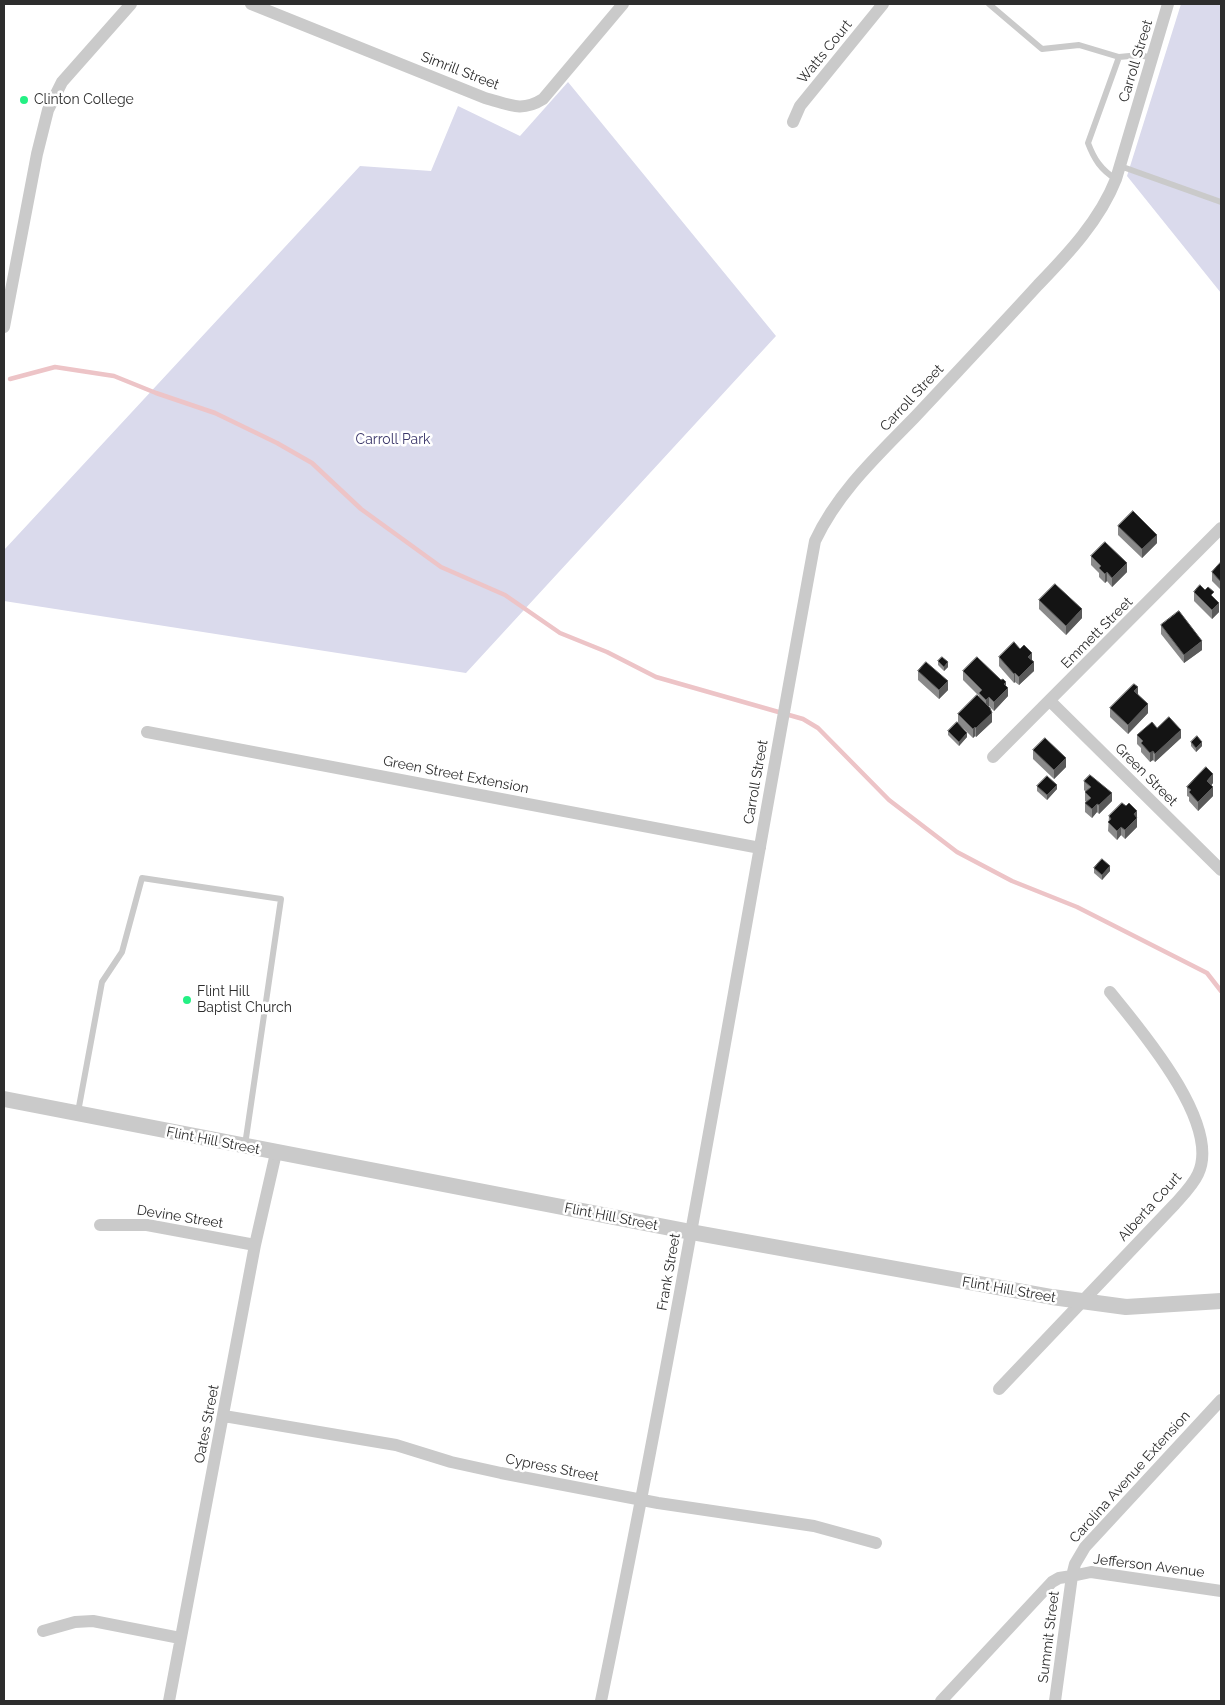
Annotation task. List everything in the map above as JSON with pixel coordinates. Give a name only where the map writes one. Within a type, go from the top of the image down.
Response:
[{"type":"street","points":[[4,327],[37,154],[48,110],[62,82],[132,4]]},
{"type":"street","name":"Simrill Street","points":[[252,4],[485,98],[520,108],[532,106],[543,99],[623,4]]},
{"type":"street","name":"Watts Court","points":[[793,122],[800,106],[883,4]]},
{"type":"street","name":"Carroll Street","points":[[760,848],[815,541],[824,521],[856,478],[1060,262],[1096,217],[1110,195],[1116,179],[1168,4]]},
{"type":"street","name":"Emmett Street","points":[[993,757],[1221,528]]},
{"type":"street","name":"Green Street","points":[[1050,701],[1221,870]]},
{"type":"street","name":"Green Street Extension","points":[[147,732],[760,848]]},
{"type":"street","name":"Frank Street","points":[[601,1701],[642,1500],[750,914],[760,848]]},
{"type":"street","name":"Alberta Court","points":[[1000,1389],[1084,1302],[1192,1184],[1199,1173],[1202,1152],[1196,1120],[1177,1082],[1147,1039],[1110,992]]},
{"type":"street","name":"Flint Hill Street","points":[[4,1099],[691,1232],[1084,1302],[1126,1307],[1155,1307],[1221,1302]]},
{"type":"street","name":"Oates Street","points":[[169,1701],[255,1245],[276,1153]]},
{"type":"street","name":"Devine Street","points":[[100,1225],[147,1225],[255,1245]]},
{"type":"street","name":"Carolina Avenue Extension","points":[[1072,1576],[1075,1564],[1085,1547],[1221,1400]]},
{"type":"street","name":"Cypress Street","points":[[224,1416],[396,1445],[451,1462],[642,1500],[814,1526],[876,1542]]},
{"type":"street","name":"Jefferson Avenue","points":[[1072,1576],[1091,1572],[1221,1591]]},
{"type":"street","points":[[941,1701],[1052,1582],[1059,1578],[1072,1576]]},
{"type":"street","name":"Summit Street","points":[[1056,1701],[1072,1576]]},
{"type":"street","points":[[43,1631],[83,1620],[180,1638]]},
{"type":"lane","points":[[990,4],[1042,49],[1079,45],[1120,58],[1140,55],[1152,58]]},
{"type":"lane","points":[[1116,179],[1104,172],[1093,156],[1088,143],[1120,58]]},
{"type":"lane","points":[[1120,166],[1221,202]]},
{"type":"lane","points":[[78,1114],[102,982],[122,952],[142,878],[282,898],[245,1147]]},
{"type":"green space","points":[[1181,4],[1221,4],[1221,293],[1127,176]]},
{"type":"green space","name":"Carroll Park","points":[[568,82],[776,336],[466,673],[4,601],[4,550],[360,166],[431,171],[458,106],[520,136]]},
{"type":"building","points":[[1133,511],[1157,535],[1142,549],[1118,526]]},
{"type":"building","points":[[1105,542],[1127,563],[1112,578],[1107,572],[1105,574],[1099,568],[1101,566],[1091,556]]},
{"type":"building","points":[[1221,562],[1221,582],[1212,572]]},
{"type":"building","points":[[1055,584],[1082,609],[1066,626],[1039,600]]},
{"type":"building","points":[[1200,585],[1205,590],[1208,587],[1214,592],[1211,595],[1219,603],[1212,610],[1194,592]]},
{"type":"building","points":[[1179,611],[1202,641],[1184,655],[1161,625]]},
{"type":"building","points":[[1014,642],[1020,649],[1024,645],[1032,653],[1028,657],[1034,662],[1019,677],[999,657]]},
{"type":"building","points":[[942,657],[948,662],[944,667],[938,661]]},
{"type":"building","points":[[977,657],[1001,680],[1003,679],[1006,682],[1004,684],[1008,688],[994,702],[989,697],[986,700],[979,693],[982,690],[963,671]]},
{"type":"building","points":[[926,662],[948,681],[939,690],[918,671]]},
{"type":"building","points":[[1134,684],[1138,687],[1134,691],[1148,704],[1128,725],[1110,708]]},
{"type":"building","points":[[977,695],[990,708],[992,713],[973,729],[958,714]]},
{"type":"building","points":[[1169,717],[1181,730],[1155,754],[1153,751],[1150,753],[1137,735],[1152,722],[1157,728]]},
{"type":"building","points":[[957,722],[967,733],[959,742],[948,731]]},
{"type":"building","points":[[1197,736],[1202,742],[1196,748],[1191,742]]},
{"type":"building","points":[[1045,738],[1066,758],[1054,770],[1033,750]]},
{"type":"building","points":[[1206,767],[1213,774],[1207,781],[1213,787],[1198,802],[1187,787]]},
{"type":"building","points":[[1090,775],[1112,793],[1092,809],[1085,803],[1091,798],[1085,792],[1091,787],[1084,781]]},
{"type":"building","points":[[1047,776],[1057,785],[1047,795],[1037,786]]},
{"type":"building","points":[[1122,803],[1126,806],[1129,803],[1137,811],[1134,814],[1137,818],[1125,830],[1121,827],[1117,831],[1108,822],[1111,819],[1109,816]]},
{"type":"building","points":[[1102,859],[1110,866],[1102,875],[1094,868]]},
{"type":"waterway","points":[[10,379],[55,367],[114,376],[156,393],[215,413],[277,443],[312,463],[361,509],[441,567],[505,595],[560,633],[607,652],[656,677],[803,719],[818,728],[889,800],[957,852],[1012,881],[1077,907],[1207,973],[1221,991]]},
{"type":"place","name":"Clinton College","points":[[24,100]]},
{"type":"place","name":"Flint Hill Baptist Church","points":[[187,1000]]}]
